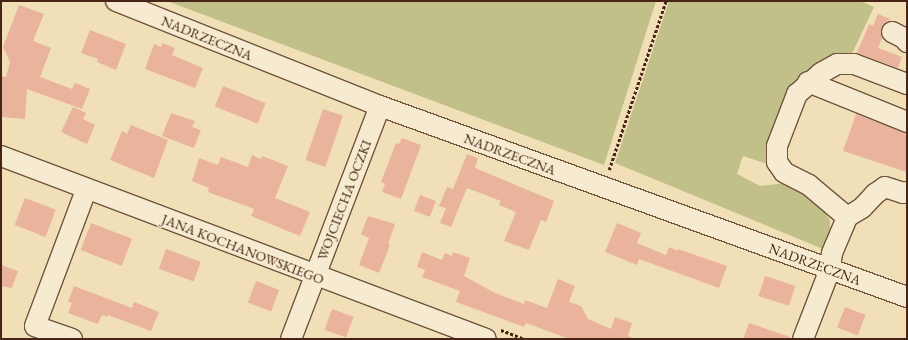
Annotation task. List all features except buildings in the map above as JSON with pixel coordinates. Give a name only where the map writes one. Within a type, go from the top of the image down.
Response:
[{"type":"street","name":"NADRZECZNA","points":[[116,1],[380,106],[907,297]]},
{"type":"street","points":[[847,217],[808,185],[784,172],[777,162],[777,146],[797,94],[808,82],[837,64],[854,64],[907,84]]},
{"type":"street","points":[[808,82],[907,122]]},
{"type":"street","name":"WOJCIECHA OCZKI","points":[[291,339],[380,106]]},
{"type":"street","name":"JANA KOCHANOWSKIEGO","points":[[1,156],[86,190],[315,276],[490,333]]},
{"type":"street","points":[[803,339],[830,269],[832,253],[847,217],[862,208],[875,194],[885,187],[903,193],[907,192]]},
{"type":"street","points":[[72,339],[36,326],[86,190]]},
{"type":"path","points":[[614,156],[666,1]]},
{"type":"path","points":[[490,333],[524,339]]},
{"type":"shaded area","points":[[167,1],[656,1],[604,165]]},
{"type":"shaded area","points":[[669,1],[861,1],[874,7],[851,56],[789,99],[767,164],[743,156],[737,174],[760,186],[795,182],[816,199],[830,220],[830,230],[823,249],[615,163]]}]
